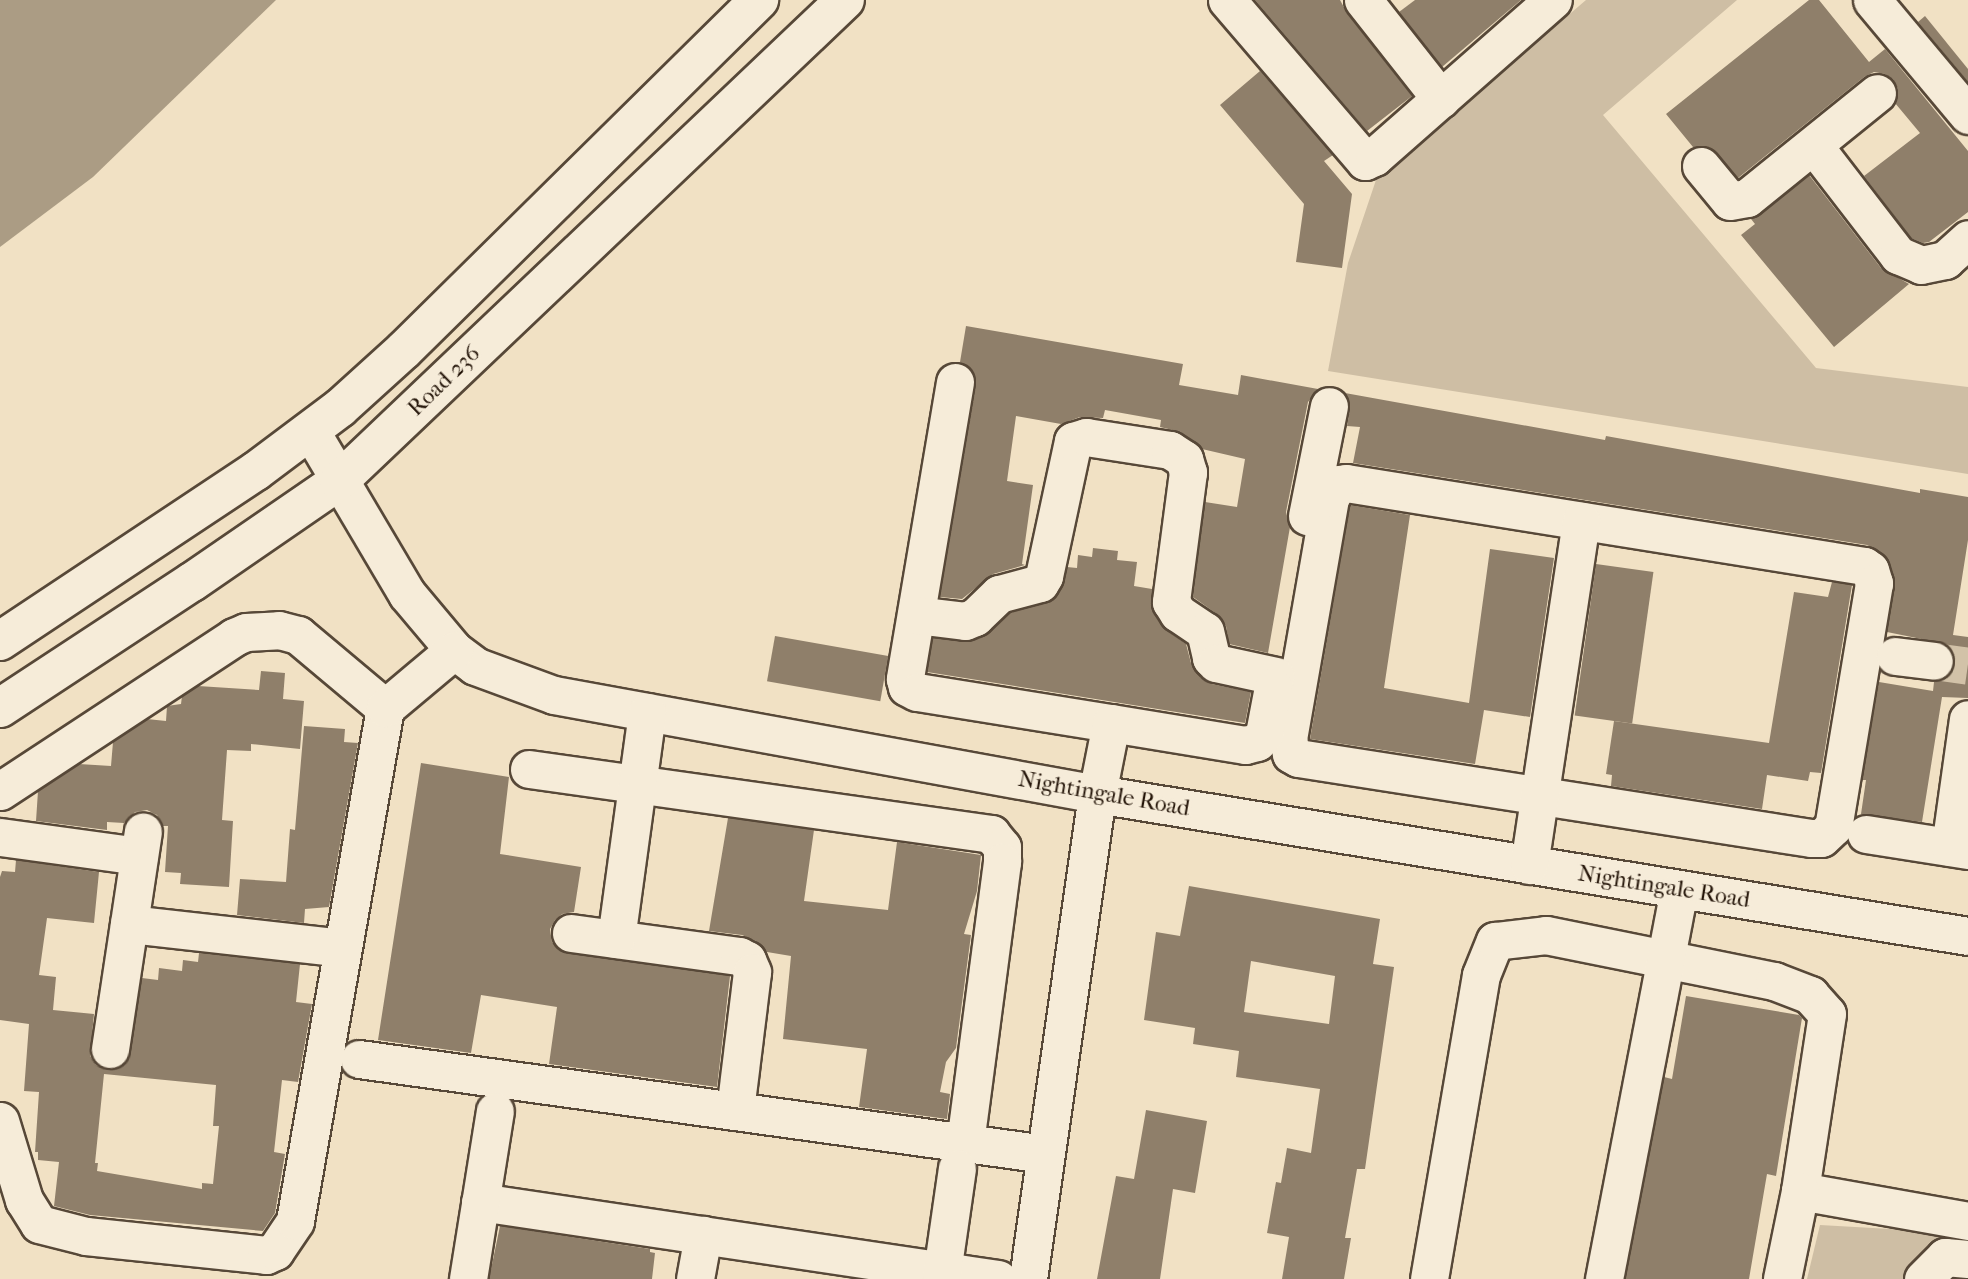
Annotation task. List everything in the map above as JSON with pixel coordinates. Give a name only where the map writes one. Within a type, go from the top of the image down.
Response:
[{"type":"street","points":[[0,641],[256,471],[310,430],[404,351],[759,0]]},
{"type":"street","name":"Road 236","points":[[0,708],[192,582],[339,481],[845,0]]},
{"type":"street","points":[[1227,0],[1365,161],[1374,157],[1553,0]]},
{"type":"street","points":[[1363,0],[1441,99]]},
{"type":"street","points":[[1872,0],[1968,115]]},
{"type":"street","points":[[1701,166],[1731,201],[1747,198],[1877,93]]},
{"type":"street","points":[[1814,146],[1898,255],[1921,265],[1945,260],[1968,239]]},
{"type":"street","points":[[955,382],[905,679],[907,687],[917,692],[1245,745],[1257,742],[1264,734],[1329,406]]},
{"type":"street","name":"Nightingale Road","points":[[310,430],[407,594],[454,650],[475,666],[554,695],[1097,794],[1968,936]]},
{"type":"street","points":[[916,615],[965,621],[975,617],[995,596],[1040,583],[1044,576],[1073,441],[1086,437],[1170,450],[1184,458],[1188,472],[1171,602],[1178,613],[1205,631],[1211,658],[1216,663],[1276,676]]},
{"type":"street","points":[[1338,484],[1581,522],[1864,566],[1870,570],[1874,583],[1833,827],[1821,838],[1298,758],[1287,748],[1330,498],[1338,484]]},
{"type":"street","points":[[1529,865],[1581,522]]},
{"type":"street","points":[[0,791],[234,637],[246,632],[279,630],[298,635],[385,708]]},
{"type":"street","points":[[0,1121],[24,1200],[39,1224],[86,1236],[272,1254],[288,1235],[295,1221],[385,708],[454,650]]},
{"type":"street","points":[[1895,656],[1934,661]]},
{"type":"street","points":[[616,939],[647,712]]},
{"type":"street","points":[[1866,834],[1959,849],[1968,719]]},
{"type":"street","points":[[1028,1279],[1097,794],[1111,723]]},
{"type":"street","points":[[529,769],[991,834],[1002,847],[961,1155],[942,1275]]},
{"type":"street","points":[[0,837],[141,844],[110,1049]]},
{"type":"street","points":[[1605,1279],[1679,890]]},
{"type":"street","points":[[129,924],[342,948]]},
{"type":"street","points":[[571,933],[739,956],[750,965],[734,1111]]},
{"type":"street","points":[[1429,1279],[1481,975],[1495,940],[1546,935],[1774,981],[1810,995],[1827,1014],[1800,1191],[1782,1279]]},
{"type":"street","points":[[359,1059],[734,1111],[961,1155],[1045,1154]]},
{"type":"street","points":[[468,1279],[495,1111]]},
{"type":"street","points":[[1800,1191],[1968,1221]]},
{"type":"street","points":[[480,1202],[703,1235],[942,1275],[998,1279]]},
{"type":"street","points":[[695,1279],[703,1235]]},
{"type":"street","points":[[1923,1279],[1945,1257],[1968,1259]]},
{"type":"shaded area","points":[[0,0],[276,0],[93,177],[0,247]]},
{"type":"shaded area","points":[[1586,0],[1737,0],[1603,115],[1816,368],[1968,387],[1968,474],[1328,371],[1348,263],[1376,180]]},
{"type":"shaded area","points":[[1820,1225],[1943,1232],[1905,1279],[1807,1279]]},
{"type":"building","points":[[1255,0],[1340,0],[1347,13],[1412,96],[1367,131]]},
{"type":"building","points":[[1415,0],[1521,0],[1442,67],[1399,12]]},
{"type":"building","points":[[1809,0],[1819,0],[1869,62],[1885,49],[1968,151],[1968,212],[1929,242],[1923,243],[1911,238],[1864,176],[1920,133],[1895,103],[1898,89],[1893,79],[1885,74],[1874,72],[1864,77],[1738,178],[1709,147],[1693,147],[1666,114]]},
{"type":"building","points":[[1925,16],[1968,69],[1968,82],[1918,22]]},
{"type":"building","points":[[1260,71],[1333,155],[1324,161],[1352,194],[1342,268],[1296,262],[1304,204],[1220,105]]},
{"type":"building","points":[[1809,175],[1881,268],[1909,284],[1834,347],[1741,235],[1755,224],[1751,219]]},
{"type":"building","points":[[966,326],[1183,364],[1179,385],[1238,395],[1241,375],[1318,389],[1308,402],[1286,512],[1290,527],[1268,653],[1229,644],[1226,626],[1217,614],[1193,597],[1205,502],[1237,507],[1245,459],[1202,449],[1181,432],[1160,427],[1161,420],[1105,410],[1103,418],[1080,417],[1061,424],[1016,416],[1007,481],[1033,485],[1022,564],[1025,565],[993,574],[962,599],[940,597],[976,385],[974,374],[960,362]]},
{"type":"building","points":[[1345,393],[1605,440],[1606,436],[1920,493],[1920,489],[1968,497],[1968,540],[1953,635],[1968,637],[1968,698],[1942,697],[1922,822],[1861,814],[1866,780],[1862,780],[1879,682],[1933,691],[1934,682],[1950,674],[1955,663],[1953,652],[1946,644],[1887,632],[1894,577],[1882,553],[1867,545],[1353,463],[1360,427],[1347,426],[1350,409]]},
{"type":"building","points":[[1350,505],[1410,515],[1384,688],[1469,703],[1490,549],[1554,558],[1530,717],[1484,710],[1475,764],[1310,739]]},
{"type":"building","points":[[1093,548],[1118,551],[1117,560],[1137,562],[1134,586],[1152,589],[1153,613],[1166,630],[1186,644],[1191,663],[1201,678],[1212,684],[1251,692],[1245,723],[927,672],[933,638],[973,640],[990,632],[1010,613],[1052,600],[1062,586],[1067,567],[1077,568],[1078,555],[1092,557]]},
{"type":"building","points":[[1596,564],[1653,572],[1632,724],[1575,716]]},
{"type":"building","points":[[1832,582],[1852,585],[1821,773],[1810,772],[1808,781],[1767,775],[1762,809],[1611,786],[1612,775],[1606,774],[1614,721],[1769,743],[1794,592],[1828,597]]},
{"type":"building","points":[[775,636],[888,656],[880,701],[767,681]]},
{"type":"building","points":[[261,671],[285,673],[283,699],[304,701],[300,749],[251,744],[251,751],[227,750],[222,820],[233,821],[229,887],[180,884],[181,873],[165,872],[168,826],[163,826],[157,815],[147,810],[135,812],[124,823],[107,822],[107,830],[36,821],[38,791],[79,764],[111,766],[113,742],[147,719],[166,721],[167,706],[181,704],[182,696],[198,686],[259,690]]},
{"type":"building","points":[[304,726],[345,729],[344,742],[358,743],[329,907],[305,909],[304,923],[237,915],[240,879],[286,882],[290,829],[295,830]]},
{"type":"building","points":[[421,763],[509,777],[500,854],[581,867],[574,912],[562,914],[550,929],[552,942],[559,950],[730,976],[717,1087],[549,1064],[557,1007],[481,995],[471,1053],[378,1040]]},
{"type":"building","points":[[728,818],[814,830],[804,901],[888,910],[897,842],[981,855],[977,891],[964,934],[971,935],[956,1048],[946,1062],[940,1092],[950,1094],[947,1119],[859,1107],[867,1049],[783,1039],[791,956],[767,952],[756,941],[742,935],[709,931]]},
{"type":"building","points":[[16,860],[99,872],[94,923],[47,918],[39,975],[56,977],[53,1010],[94,1014],[90,1056],[96,1065],[106,1070],[117,1069],[127,1062],[142,978],[158,980],[159,968],[182,971],[183,960],[198,962],[199,953],[300,964],[296,1002],[312,1004],[298,1082],[282,1080],[274,1152],[285,1154],[275,1213],[263,1231],[90,1215],[54,1206],[59,1162],[38,1160],[38,1152],[35,1152],[39,1092],[24,1091],[29,1024],[0,1020],[0,877],[2,871],[15,872]],"holes":[[[104,1074],[216,1085],[213,1126],[219,1126],[213,1184],[202,1183],[202,1189],[97,1171],[98,1163],[95,1163]]]},
{"type":"building","points":[[1189,886],[1380,919],[1373,964],[1394,967],[1365,1169],[1357,1169],[1345,1238],[1351,1238],[1344,1279],[1282,1279],[1289,1237],[1267,1233],[1276,1182],[1281,1183],[1287,1148],[1311,1153],[1320,1089],[1236,1077],[1239,1051],[1193,1044],[1195,1028],[1144,1020],[1156,932],[1180,936]],"holes":[[[1251,961],[1335,976],[1329,1024],[1244,1012]]]},
{"type":"building","points":[[1686,996],[1799,1015],[1802,1018],[1776,1176],[1767,1174],[1749,1279],[1625,1279],[1664,1077],[1672,1079]]},
{"type":"building","points":[[1146,1110],[1207,1121],[1195,1193],[1173,1189],[1160,1279],[1097,1279],[1116,1176],[1134,1179]]},
{"type":"building","points":[[500,1226],[650,1249],[650,1252],[655,1253],[652,1279],[489,1279]]},
{"type":"tunnel","points":[[1934,661],[1968,666]]}]
